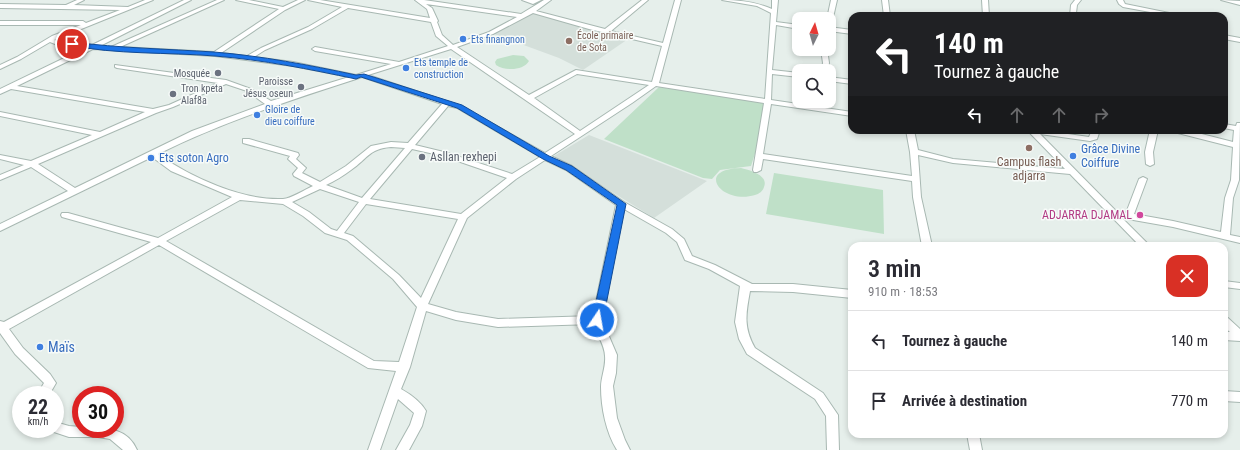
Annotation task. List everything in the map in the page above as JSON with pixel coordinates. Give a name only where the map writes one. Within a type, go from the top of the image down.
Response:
[{"type":"street","points":[[26,6],[38,0]]},
{"type":"street","points":[[67,7],[80,0]]},
{"type":"street","points":[[1,67],[66,32],[150,0]]},
{"type":"street","points":[[0,92],[188,0]]},
{"type":"street","points":[[112,49],[221,0]]},
{"type":"street","points":[[239,0],[270,5],[283,9]]},
{"type":"street","points":[[216,54],[283,9],[302,0]]},
{"type":"street","points":[[311,0],[434,21]]},
{"type":"street","points":[[417,0],[521,16]]},
{"type":"street","points":[[417,0],[429,8],[439,36],[452,47],[580,134]]},
{"type":"street","points":[[525,0],[533,2],[538,0]]},
{"type":"street","points":[[0,228],[195,133],[270,104],[452,47],[491,33],[532,11],[548,0]]},
{"type":"street","points":[[607,31],[645,0]]},
{"type":"street","points":[[374,450],[404,367],[422,306],[462,217],[513,177],[630,102],[655,84],[678,0]]},
{"type":"street","points":[[725,0],[758,5],[773,12]]},
{"type":"street","points":[[757,170],[761,156],[768,101],[768,83],[775,0]]},
{"type":"street","points":[[832,12],[834,0]]},
{"type":"street","points":[[885,0],[887,12]]},
{"type":"street","points":[[985,0],[986,12]]},
{"type":"street","points":[[1073,12],[1074,4],[1078,0]]},
{"type":"street","points":[[1120,0],[1124,5],[1160,12]]},
{"type":"street","points":[[1224,0],[1240,3]]},
{"type":"street","points":[[0,6],[130,8]]},
{"type":"street","points":[[247,59],[263,49],[310,28],[348,6]]},
{"type":"street","points":[[532,11],[666,45]]},
{"type":"street","points":[[0,23],[90,23]]},
{"type":"street","points":[[773,23],[792,26]]},
{"type":"street","points":[[836,28],[848,31]]},
{"type":"street","points":[[1228,38],[1240,40]]},
{"type":"street","points":[[49,40],[60,44],[112,49],[216,54],[293,64],[359,76],[447,102],[459,107],[546,157],[569,168],[621,204],[669,231],[681,241],[688,258],[712,267],[750,287]]},
{"type":"street","points":[[315,49],[399,64]]},
{"type":"street","points":[[117,66],[226,82],[249,90],[270,104]]},
{"type":"street","points":[[529,98],[576,72],[848,113]]},
{"type":"street","points":[[769,72],[792,75]]},
{"type":"street","points":[[836,80],[848,81]]},
{"type":"street","points":[[0,178],[153,111],[171,106],[226,82]]},
{"type":"street","points":[[10,87],[153,111]]},
{"type":"street","points":[[339,234],[364,201],[447,102]]},
{"type":"street","points":[[0,114],[100,134]]},
{"type":"street","points":[[1225,236],[1229,198],[1238,180],[1239,127],[1228,126]]},
{"type":"street","points":[[911,134],[914,152],[914,179],[926,242]]},
{"type":"street","points":[[1035,134],[1141,242]]},
{"type":"street","points":[[1057,134],[1090,139],[1094,137],[1095,134]]},
{"type":"street","points":[[1150,164],[1149,152],[1153,134]]},
{"type":"street","points":[[1192,134],[1238,146]]},
{"type":"street","points":[[246,142],[295,156],[292,159],[302,168],[297,174],[320,186],[364,201],[462,217]]},
{"type":"street","points":[[285,202],[320,186],[349,168],[379,145],[410,145],[457,158],[513,177]]},
{"type":"street","points":[[914,152],[953,161],[1072,172]]},
{"type":"street","points":[[152,153],[174,169],[239,196],[285,202],[306,214],[323,228],[350,238],[365,249],[396,277],[422,306],[456,316],[498,323],[597,320]]},
{"type":"street","points":[[761,156],[914,179]]},
{"type":"street","points":[[0,157],[32,164],[75,192]]},
{"type":"street","points":[[1129,216],[1144,180]]},
{"type":"street","points":[[48,386],[50,383],[46,377],[19,351],[1,327],[239,196]]},
{"type":"street","points":[[621,204],[597,320],[611,355],[610,373],[607,386],[611,418],[619,442],[624,450]]},
{"type":"street","points":[[1111,213],[1240,240]]},
{"type":"street","points":[[65,215],[159,241],[372,365],[404,367]]},
{"type":"street","points":[[1228,284],[1240,286]]},
{"type":"street","points":[[833,450],[832,415],[819,396],[751,352],[744,339],[740,322],[745,287],[793,288],[848,294]]},
{"type":"street","points":[[1228,324],[1240,336]]},
{"type":"street","points":[[1228,336],[1240,336]]},
{"type":"street","points":[[395,391],[406,398],[420,411],[416,426],[402,450]]},
{"type":"street","points":[[1228,396],[1240,397]]},
{"type":"street","points":[[64,430],[113,434],[131,450]]},
{"type":"street","points":[[974,438],[976,450]]},
{"type":"shaded area","name":"École primaire de Sota","points":[[534,12],[631,37],[583,70],[559,58],[494,34]]},
{"type":"shaded area","points":[[589,135],[707,181],[654,218],[554,156]]},
{"type":"green space","points":[[513,55],[524,56],[529,61],[523,67],[514,69],[496,65],[495,62],[497,59]]},
{"type":"green space","points":[[659,87],[771,104],[751,166],[720,170],[712,179],[703,178],[604,139]]},
{"type":"green space","points":[[741,168],[749,170],[764,179],[765,183],[761,192],[755,195],[743,197],[732,195],[718,186],[716,180],[719,174],[727,170]]},
{"type":"green space","points":[[774,173],[883,190],[884,234],[766,214]]},
{"type":"place","name":"Ets finangnon","points":[[463,39]]},
{"type":"place","name":"École primaire de Sota","points":[[569,41]]},
{"type":"place","name":"Ets temple de construction","points":[[406,68]]},
{"type":"place","name":"Mosquée","points":[[218,73]]},
{"type":"place","name":"Paroisse Jésus oseun","points":[[301,87]]},
{"type":"place","name":"Tron kpeta Alaf8a","points":[[173,94]]},
{"type":"place","name":"Gloire de dieu coiffure","points":[[257,115]]},
{"type":"place","name":"Campus flash adjarra","points":[[1029,148]]},
{"type":"place","name":"Grâce Divine Coiffure","points":[[1073,156]]},
{"type":"place","name":"Asllan rexhepi","points":[[422,157]]},
{"type":"place","name":"Ets soton Agro","points":[[151,158]]},
{"type":"place","name":"ADJARRA DJAMAL","points":[[1140,215]]},
{"type":"place","name":"Maïs","points":[[40,347]]},
{"type":"route","points":[[72,44],[119,50],[216,54],[233,58],[261,60],[319,68],[356,77],[361,75],[459,107],[546,157],[569,168],[621,204],[597,320]]}]
